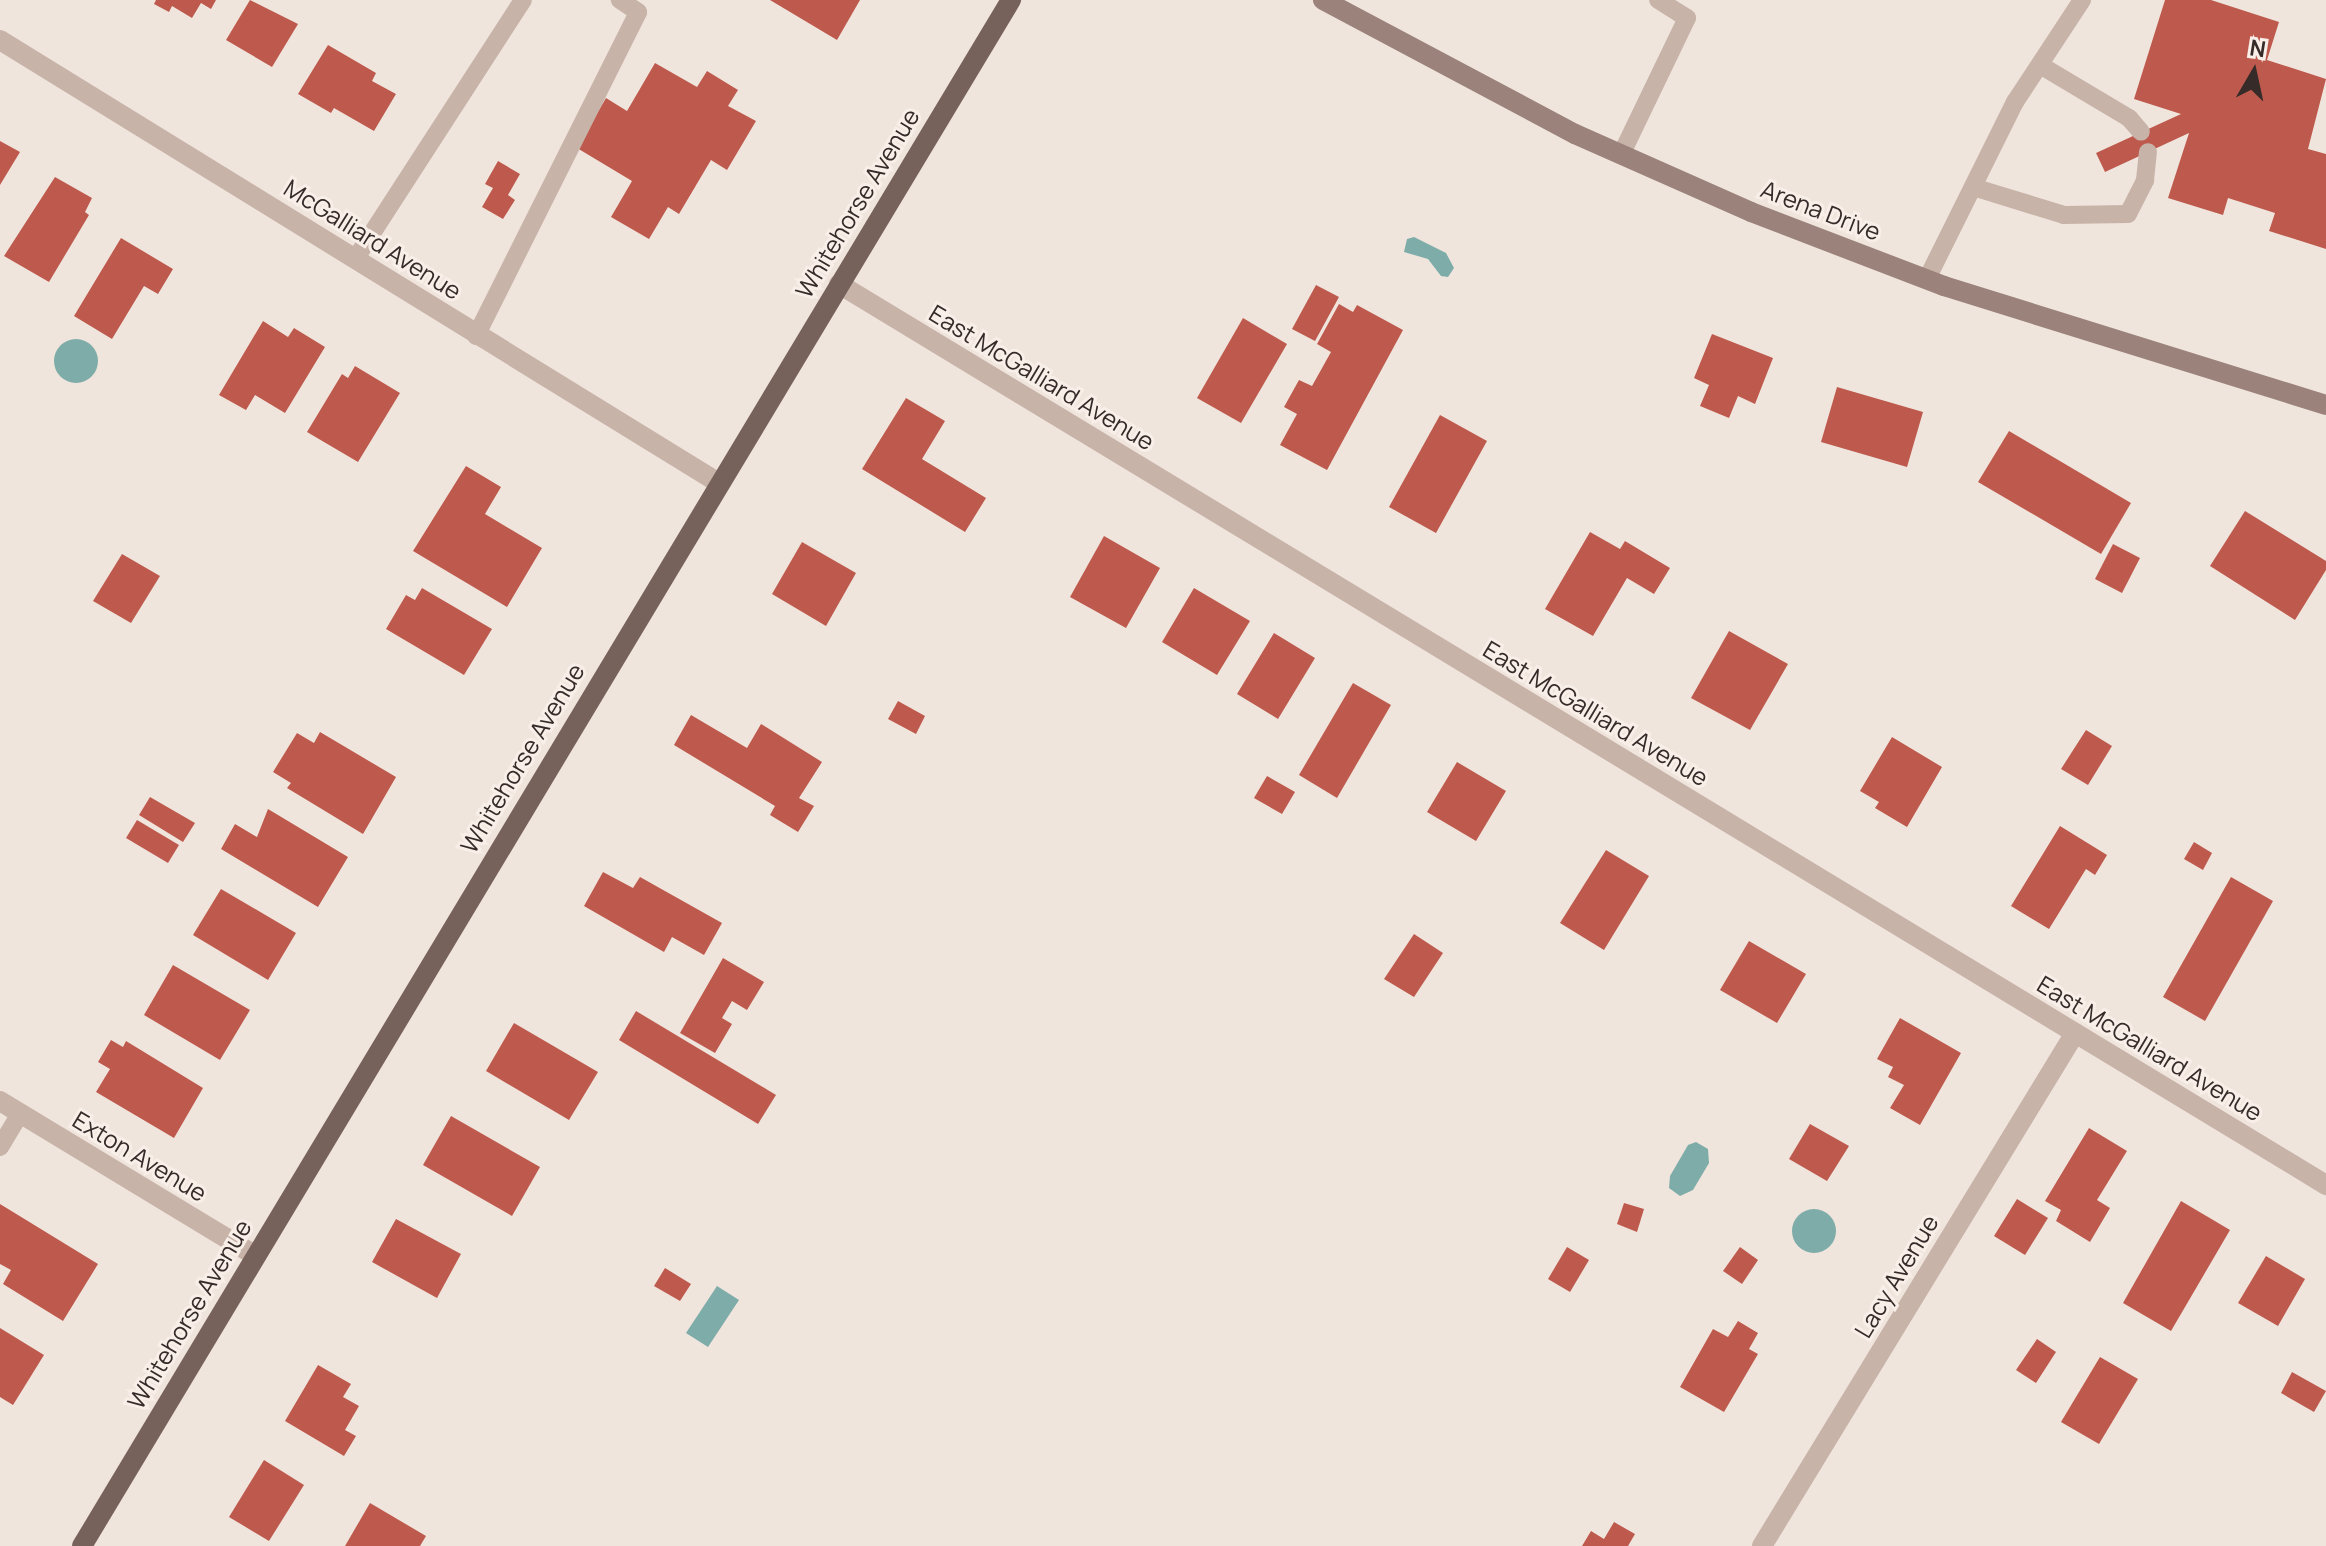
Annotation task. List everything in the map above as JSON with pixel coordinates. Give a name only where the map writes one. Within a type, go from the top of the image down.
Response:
[{"type":"main road","name":"Whitehorse Avenue","points":[[82,1546],[717,482],[1011,0]]},
{"type":"main road","name":"Arena Drive","points":[[1323,0],[1404,46],[1621,155],[1927,279],[2326,405]]},
{"type":"street","name":"McGalliard Avenue","points":[[0,40],[717,482]]},
{"type":"street","name":"East McGalliard Avenue","points":[[839,284],[2326,1185]]},
{"type":"street","name":"Lacy Avenue","points":[[1762,1546],[2075,1033]]},
{"type":"street","name":"Exton Avenue","points":[[0,1101],[254,1255]]},
{"type":"lane","points":[[356,258],[523,0]]},
{"type":"lane","points":[[476,336],[638,12],[620,0]]},
{"type":"lane","points":[[1621,155],[1687,18],[1658,0]]},
{"type":"lane","points":[[1927,279],[2040,65],[2082,0]]},
{"type":"lane","points":[[2040,65],[2129,118],[2141,132]]},
{"type":"lane","points":[[1973,187],[2064,215],[2128,214],[2145,180],[2148,152]]},
{"type":"lane","points":[[0,1147],[20,1114]]},
{"type":"water","points":[[1414,237],[1446,253],[1454,268],[1448,277],[1441,276],[1428,259],[1404,252],[1407,239]]},
{"type":"water","points":[[76,339],[92,345],[98,361],[92,377],[76,383],[60,377],[54,361],[60,345]]},
{"type":"water","points":[[1696,1142],[1708,1149],[1709,1163],[1693,1190],[1680,1196],[1669,1188],[1670,1176],[1688,1145]]},
{"type":"water","points":[[1814,1209],[1830,1215],[1836,1231],[1830,1247],[1814,1253],[1798,1247],[1792,1231],[1798,1215]]},
{"type":"water","points":[[717,1286],[739,1300],[708,1347],[686,1333]]},
{"type":"building","points":[[156,0],[216,0],[211,9],[201,3],[192,18],[172,6],[169,12],[154,4]]},
{"type":"building","points":[[250,0],[298,24],[272,67],[226,40]]},
{"type":"building","points":[[770,0],[860,0],[837,40]]},
{"type":"building","points":[[2165,0],[2211,0],[2279,22],[2267,60],[2326,79],[2308,149],[2326,154],[2326,249],[2269,231],[2275,213],[2228,198],[2223,215],[2168,198],[2189,133],[2105,172],[2096,153],[2181,114],[2134,99]]},
{"type":"building","points":[[328,45],[376,73],[372,81],[396,94],[374,131],[334,108],[331,113],[298,94]]},
{"type":"building","points":[[655,63],[697,87],[707,71],[738,90],[728,106],[756,121],[727,170],[711,160],[679,214],[668,207],[649,239],[611,217],[632,181],[577,148],[606,98],[627,111]]},
{"type":"building","points":[[0,141],[20,152],[0,185]]},
{"type":"building","points":[[498,161],[520,174],[508,195],[515,200],[503,219],[482,207],[493,188],[485,184]]},
{"type":"building","points":[[55,177],[92,198],[85,212],[89,215],[49,282],[4,256]]},
{"type":"building","points":[[121,238],[173,269],[158,294],[144,286],[112,339],[74,316]]},
{"type":"building","points":[[1316,285],[1339,297],[1315,341],[1292,329]]},
{"type":"building","points":[[1339,304],[1353,312],[1357,305],[1403,330],[1327,470],[1280,445],[1297,414],[1284,407],[1299,380],[1312,386],[1331,352],[1317,344]]},
{"type":"building","points":[[1243,318],[1287,344],[1241,423],[1197,398]]},
{"type":"building","points":[[263,321],[288,337],[294,328],[325,347],[285,413],[255,395],[246,410],[219,395]]},
{"type":"building","points":[[1712,334],[1773,358],[1755,404],[1738,396],[1729,418],[1700,406],[1709,385],[1694,378]]},
{"type":"building","points":[[355,366],[400,393],[358,462],[307,432],[342,374],[348,378]]},
{"type":"building","points":[[1837,387],[1923,412],[1907,467],[1821,442]]},
{"type":"building","points":[[906,398],[945,421],[922,459],[986,498],[965,532],[862,469]]},
{"type":"building","points":[[1440,415],[1487,441],[1436,533],[1389,507]]},
{"type":"building","points":[[2009,431],[2131,503],[2101,554],[1978,482]]},
{"type":"building","points":[[466,466],[501,487],[485,514],[542,548],[507,607],[413,551]]},
{"type":"building","points":[[2245,511],[2326,561],[2326,570],[2295,620],[2210,566]]},
{"type":"building","points":[[1590,532],[1620,549],[1625,541],[1670,568],[1654,594],[1627,578],[1593,636],[1545,609]]},
{"type":"building","points":[[1104,536],[1160,568],[1126,628],[1070,597]]},
{"type":"building","points":[[802,542],[856,573],[826,626],[772,594]]},
{"type":"building","points":[[2113,544],[2140,558],[2122,593],[2095,579]]},
{"type":"building","points":[[122,554],[160,576],[131,623],[93,601]]},
{"type":"building","points":[[422,588],[492,629],[464,675],[386,629],[406,595],[415,600]]},
{"type":"building","points":[[1194,588],[1250,621],[1217,675],[1162,642]]},
{"type":"building","points":[[1729,631],[1788,664],[1750,730],[1691,698]]},
{"type":"building","points":[[1274,633],[1315,658],[1278,719],[1237,694]]},
{"type":"building","points":[[1353,683],[1391,705],[1337,798],[1299,775]]},
{"type":"building","points":[[898,701],[925,716],[916,734],[888,719]]},
{"type":"building","points":[[691,715],[747,748],[761,724],[822,762],[799,798],[814,806],[798,832],[770,815],[775,806],[674,745]]},
{"type":"building","points":[[2086,730],[2112,746],[2088,785],[2061,769]]},
{"type":"building","points":[[320,732],[396,777],[363,834],[287,788],[291,783],[273,772],[297,733],[314,743]]},
{"type":"building","points":[[1892,737],[1942,767],[1907,827],[1875,808],[1879,802],[1860,791]]},
{"type":"building","points":[[1457,762],[1506,791],[1476,841],[1427,812]]},
{"type":"building","points":[[1267,776],[1295,792],[1282,814],[1254,798]]},
{"type":"building","points":[[150,797],[195,823],[183,842],[139,815]]},
{"type":"building","points":[[268,809],[348,857],[318,907],[221,849],[235,824],[257,837]]},
{"type":"building","points":[[137,820],[179,845],[168,863],[126,838]]},
{"type":"building","points":[[2060,826],[2107,855],[2095,875],[2086,869],[2049,929],[2011,906]]},
{"type":"building","points":[[2194,842],[2212,853],[2203,870],[2184,859]]},
{"type":"building","points":[[1606,850],[1649,876],[1604,950],[1560,923]]},
{"type":"building","points":[[603,872],[633,888],[640,877],[722,923],[704,955],[672,937],[664,952],[584,906]]},
{"type":"building","points":[[2231,877],[2273,901],[2205,1021],[2163,997]]},
{"type":"building","points":[[221,889],[296,933],[268,980],[193,935]]},
{"type":"building","points":[[1414,934],[1443,953],[1414,997],[1384,979]]},
{"type":"building","points":[[1749,941],[1806,974],[1777,1023],[1720,990]]},
{"type":"building","points":[[723,958],[764,982],[747,1010],[732,1001],[722,1018],[732,1024],[715,1053],[680,1033]]},
{"type":"building","points":[[173,965],[250,1010],[220,1060],[144,1015]]},
{"type":"building","points":[[636,1011],[776,1095],[758,1124],[619,1040]]},
{"type":"building","points":[[1900,1018],[1961,1053],[1920,1125],[1890,1108],[1904,1085],[1888,1077],[1893,1067],[1877,1059]]},
{"type":"building","points":[[514,1023],[598,1072],[569,1120],[486,1071]]},
{"type":"building","points":[[111,1040],[123,1047],[126,1041],[203,1088],[174,1138],[96,1092],[110,1069],[98,1062]]},
{"type":"building","points":[[451,1116],[540,1167],[512,1216],[423,1165]]},
{"type":"building","points":[[1810,1124],[1849,1146],[1827,1181],[1789,1159]]},
{"type":"building","points":[[2089,1128],[2127,1151],[2097,1200],[2110,1208],[2090,1242],[2056,1221],[2061,1210],[2045,1201]]},
{"type":"building","points":[[2017,1199],[2048,1218],[2025,1255],[1994,1236]]},
{"type":"building","points":[[2181,1201],[2230,1230],[2171,1331],[2123,1303]]},
{"type":"building","points":[[1624,1203],[1644,1209],[1637,1232],[1617,1224]]},
{"type":"building","points":[[0,1204],[98,1264],[63,1321],[3,1284],[11,1270],[0,1264]]},
{"type":"building","points":[[396,1219],[461,1254],[437,1298],[372,1262]]},
{"type":"building","points":[[1567,1247],[1589,1260],[1570,1292],[1548,1279]]},
{"type":"building","points":[[1740,1247],[1758,1260],[1742,1284],[1723,1271]]},
{"type":"building","points":[[2266,1256],[2305,1279],[2278,1326],[2238,1303]]},
{"type":"building","points":[[665,1268],[691,1284],[680,1301],[654,1286]]},
{"type":"building","points":[[1738,1321],[1758,1333],[1749,1349],[1758,1354],[1724,1412],[1680,1387],[1713,1329],[1728,1337]]},
{"type":"building","points":[[0,1328],[44,1355],[13,1405],[0,1397]]},
{"type":"building","points":[[2037,1339],[2056,1352],[2036,1383],[2016,1370]]},
{"type":"building","points":[[2100,1357],[2138,1379],[2099,1444],[2061,1422]]},
{"type":"building","points":[[318,1365],[351,1384],[343,1397],[359,1406],[345,1430],[356,1436],[344,1456],[285,1421]]},
{"type":"building","points":[[2292,1372],[2326,1391],[2314,1412],[2281,1393]]},
{"type":"building","points":[[264,1460],[304,1485],[269,1541],[229,1517]]},
{"type":"building","points":[[370,1503],[426,1536],[420,1546],[345,1546]]},
{"type":"building","points":[[1614,1522],[1635,1534],[1628,1546],[1582,1546],[1591,1531],[1604,1539]]}]
